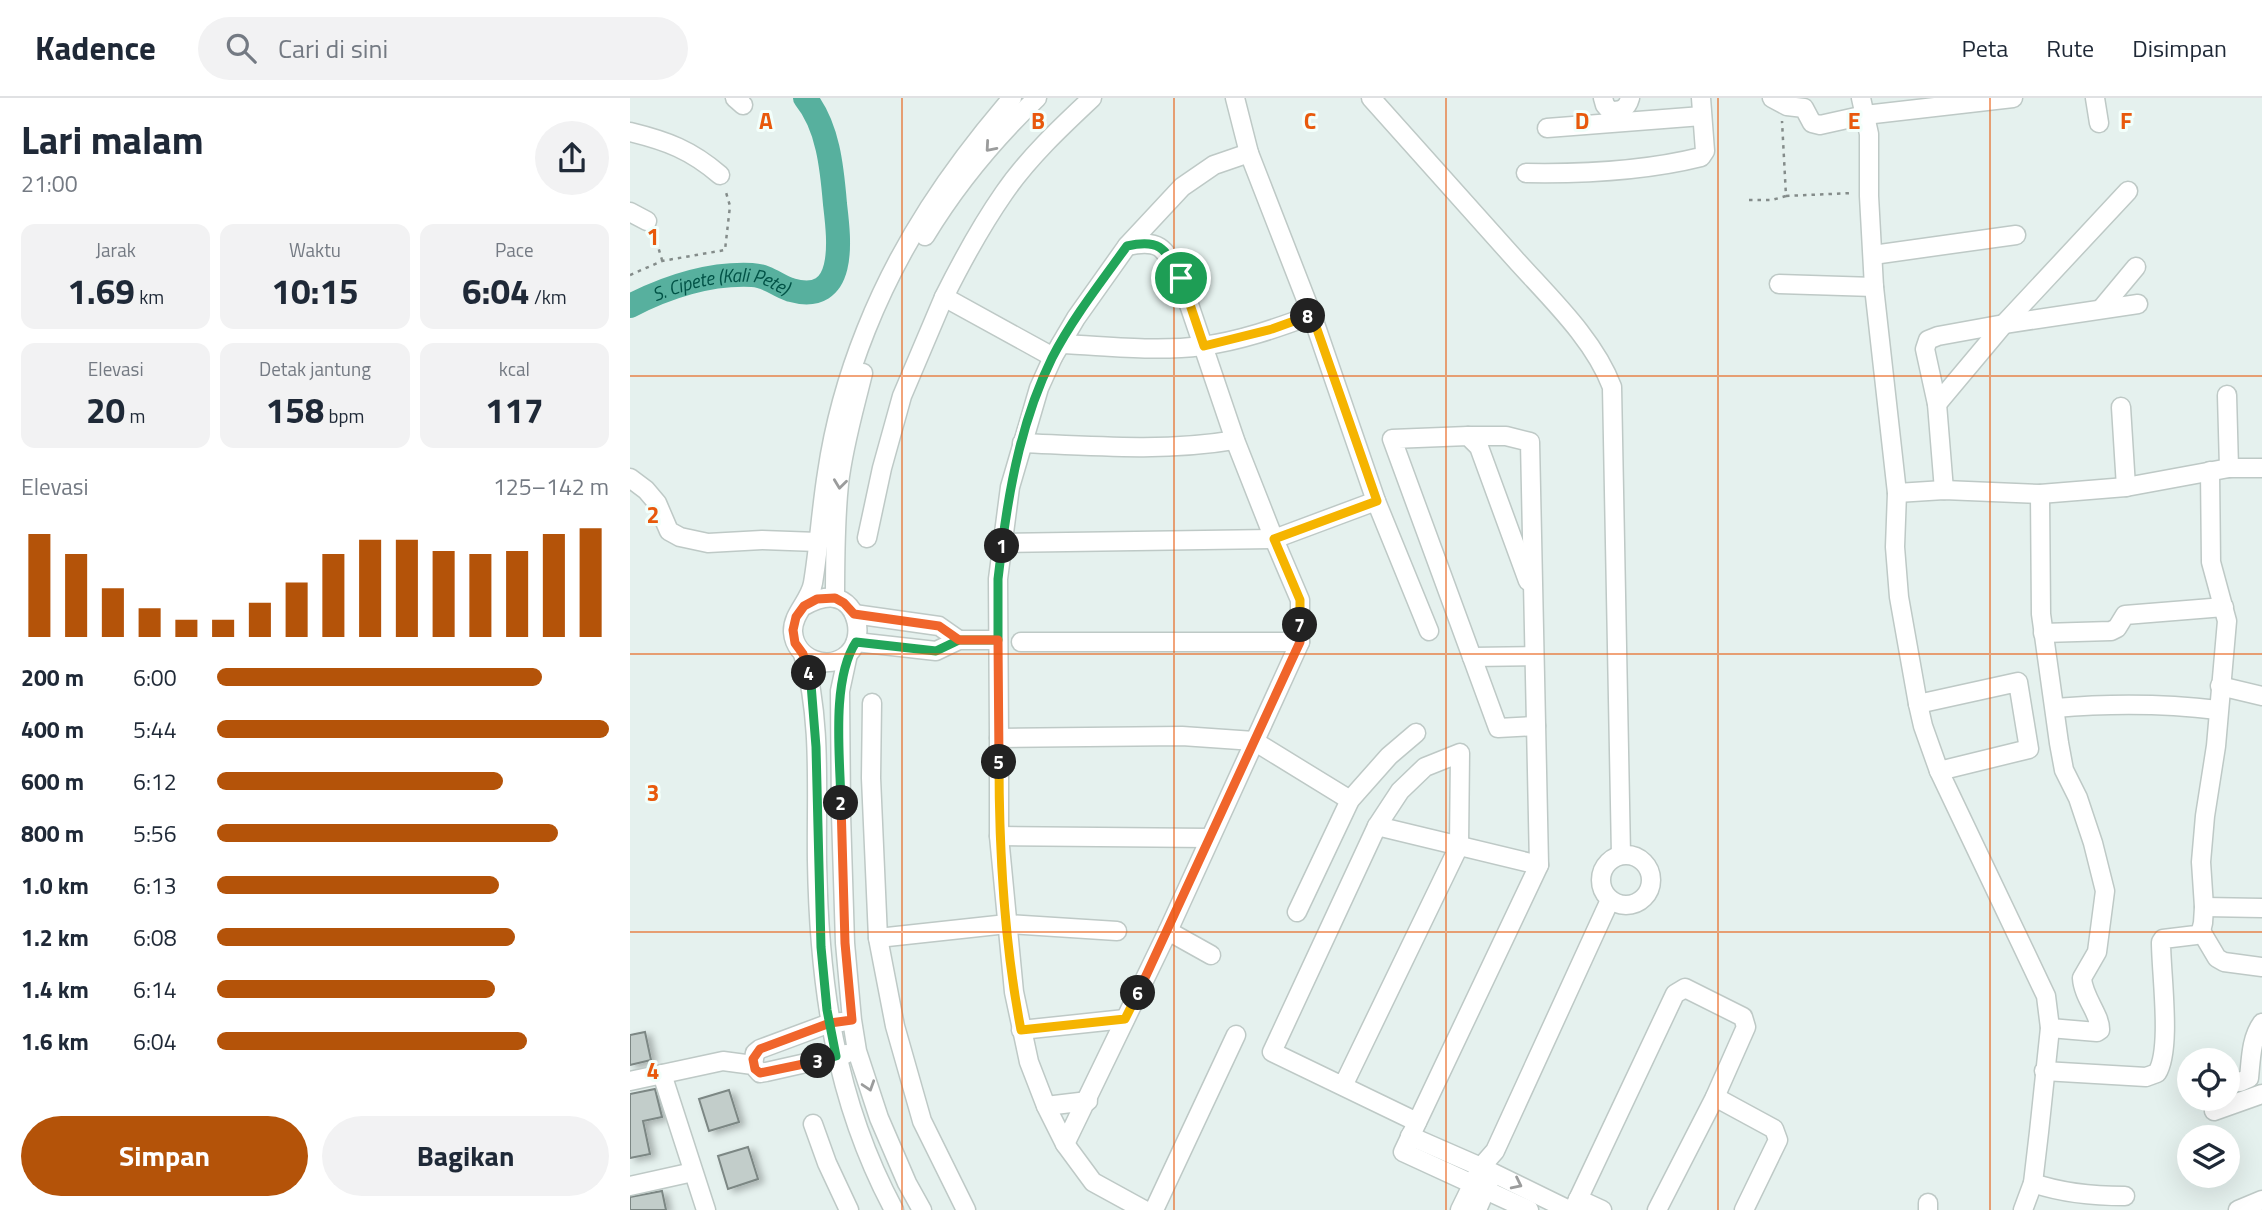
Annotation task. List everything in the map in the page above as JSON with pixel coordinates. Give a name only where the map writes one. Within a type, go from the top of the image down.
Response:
[{"type":"street","points":[[894,1210],[858,1126],[836,1056],[830,1023],[821,947],[816,747],[811,684],[803,654],[795,643],[793,630],[796,617],[812,587],[827,470],[843,400],[866,331],[896,264],[932,201],[974,142],[1012,98]]},
{"type":"street","points":[[835,598],[839,482],[864,369],[885,315],[910,262],[940,212],[974,166],[1037,98]]},
{"type":"street","points":[[867,538],[882,468],[902,396],[944,296],[964,257],[1004,192],[1037,153],[1092,98]]},
{"type":"street","points":[[1235,98],[1249,153],[1312,315],[1377,501],[1429,631]]},
{"type":"street","points":[[1371,98],[1563,312],[1596,356],[1612,387],[1621,855]]},
{"type":"street","points":[[1603,98],[1610,111],[1628,107],[1630,98]]},
{"type":"street","points":[[1776,101],[1804,108],[1815,125],[1863,106],[2012,98]]},
{"type":"street","points":[[2095,98],[2099,123]]},
{"type":"street","points":[[1863,106],[1869,134],[1874,287],[1897,493],[1895,547],[1899,597],[1918,704],[1939,771],[2046,996],[2050,1028],[2033,1183],[2023,1210]]},
{"type":"street","points":[[1526,173],[1625,169],[1701,157],[1705,151],[1702,107],[1547,128]]},
{"type":"street","points":[[630,132],[689,152],[720,176]]},
{"type":"street","points":[[1144,1210],[1093,1182],[1065,1144],[1046,1106],[1029,1062],[1021,1030],[1014,992],[999,836],[998,579],[1010,487],[1039,388],[1057,350],[1088,300],[1127,246],[1182,187],[1214,165],[1249,153]]},
{"type":"street","points":[[1937,404],[2004,324],[2128,191]]},
{"type":"street","points":[[630,212],[647,221]]},
{"type":"street","points":[[1065,1144],[1168,931],[1300,642],[1300,600],[1235,440],[1181,278],[1162,248],[1155,216]]},
{"type":"street","points":[[1873,255],[2016,236]]},
{"type":"street","points":[[1127,246],[1142,242],[1155,243],[1162,248]]},
{"type":"street","points":[[2101,309],[2136,267]]},
{"type":"street","points":[[1779,284],[1874,287]]},
{"type":"street","points":[[944,296],[1057,350],[1204,346],[1272,329],[1312,315]]},
{"type":"street","points":[[1944,490],[1937,404],[1925,349],[1928,340],[2004,324],[2138,304]]},
{"type":"street","points":[[2227,395],[2229,468]]},
{"type":"street","points":[[2121,407],[2126,487]]},
{"type":"street","points":[[1468,436],[1479,447],[1533,596]]},
{"type":"street","points":[[1529,1210],[1402,1152],[1539,865],[1530,442],[1506,436],[1392,439],[1498,728],[1536,726]]},
{"type":"street","points":[[1022,443],[1124,448],[1211,444],[1235,440]]},
{"type":"street","points":[[1897,493],[1944,490],[2040,494],[2126,487],[2229,468],[2262,468]]},
{"type":"street","points":[[2210,471],[2211,562],[2227,621],[2216,746],[2204,816],[2201,862],[2204,907],[2201,931],[2217,958],[2224,962],[2262,967]]},
{"type":"street","points":[[630,478],[657,502],[669,530],[680,537],[708,543],[762,540],[818,542]]},
{"type":"street","points":[[2040,494],[2041,614],[2064,770],[2078,798],[2094,843],[2105,891],[2097,952],[2082,978],[2085,994],[2101,1027],[2096,1032],[2050,1028]]},
{"type":"street","points":[[1003,543],[1274,539],[1377,501]]},
{"type":"street","points":[[804,606],[817,599],[835,598],[854,614],[858,628],[840,691],[845,943],[852,1020],[857,1051],[879,1118],[907,1183],[922,1210]]},
{"type":"street","points":[[2043,633],[2111,631],[2117,628],[2124,615],[2224,607]]},
{"type":"street","points":[[854,614],[939,626],[959,640]]},
{"type":"street","points":[[803,654],[818,662],[834,662],[852,648],[936,651],[959,640],[998,640]]},
{"type":"street","points":[[1021,642],[1300,642]]},
{"type":"street","points":[[1472,657],[1534,656]]},
{"type":"street","points":[[1918,704],[2018,682],[2029,749],[1939,771]]},
{"type":"street","points":[[2220,687],[2262,696]]},
{"type":"street","points":[[872,703],[871,778],[878,938],[895,1026],[922,1121],[966,1210]]},
{"type":"street","points":[[2054,708],[2166,704],[2218,710]]},
{"type":"street","points":[[1297,912],[1350,800],[1389,756],[1416,733]]},
{"type":"street","points":[[999,738],[1182,736],[1254,741],[1350,800]]},
{"type":"street","points":[[1343,1086],[1460,846],[1460,753],[1425,767],[1401,791],[1377,826],[1272,1052],[1343,1086],[1487,1169],[1573,1206],[1602,1210]]},
{"type":"street","points":[[1377,826],[1539,865]]},
{"type":"street","points":[[999,836],[1210,838]]},
{"type":"street","points":[[1628,854],[1642,860],[1650,871],[1648,892],[1637,902],[1623,905],[1610,900],[1601,886],[1602,870],[1613,858],[1621,855],[1628,854]]},
{"type":"street","points":[[1477,1210],[1479,1188],[1487,1169],[1610,900]]},
{"type":"street","points":[[2204,907],[2262,908]]},
{"type":"street","points":[[878,938],[1007,924],[1118,931]]},
{"type":"street","points":[[1168,931],[1211,955]]},
{"type":"street","points":[[2045,1071],[2146,1077],[2157,1073],[2161,1066],[2164,1032],[2161,942],[2169,937],[2190,936],[2201,931]]},
{"type":"street","points":[[1573,1206],[1675,994],[1681,989],[1690,990],[1743,1017],[1746,1027],[1657,1210]]},
{"type":"street","points":[[1021,1030],[1125,1019]]},
{"type":"street","points":[[753,1065],[755,1053],[760,1049],[830,1023],[852,1020]]},
{"type":"street","points":[[2240,1082],[2249,1078],[2253,1042],[2262,1023]]},
{"type":"street","points":[[1154,1210],[1236,1035]]},
{"type":"street","points":[[630,1081],[723,1061],[753,1065],[760,1073],[857,1051]]},
{"type":"street","points":[[662,1074],[706,1210]]},
{"type":"street","points":[[2240,1102],[2262,1094]]},
{"type":"street","points":[[1714,1097],[1774,1129],[1778,1136],[1744,1210]]},
{"type":"street","points":[[1046,1106],[1088,1101]]},
{"type":"street","points":[[813,1124],[827,1163],[849,1210]]},
{"type":"street","points":[[630,1186],[693,1172]]},
{"type":"street","points":[[2033,1183],[2047,1188],[2099,1196],[2125,1196]]},
{"type":"street","points":[[1460,1210],[1479,1188]]},
{"type":"street","points":[[2238,1210],[2262,1200]]},
{"type":"path","points":[[1776,101],[1786,196]]},
{"type":"path","points":[[630,275],[662,261],[725,250],[730,206],[720,176]]},
{"type":"path","points":[[1749,200],[1865,192],[1869,196]]},
{"type":"path","points":[[647,221],[659,244],[662,261]]},
{"type":"building","points":[[645,1032],[651,1060],[630,1065],[630,1035]]},
{"type":"building","points":[[655,1089],[662,1117],[643,1121],[650,1154],[630,1158],[630,1094]]},
{"type":"building","points":[[729,1090],[739,1122],[709,1131],[699,1099]]},
{"type":"building","points":[[748,1147],[758,1179],[728,1189],[718,1156]]},
{"type":"building","points":[[662,1191],[666,1210],[630,1210],[630,1197]]},
{"type":"waterway","name":"S. Cipete (Kali Pete)","points":[[630,306],[674,287],[720,276],[758,276],[791,290],[809,292],[822,288],[831,279],[836,266],[838,234],[830,162],[819,121],[805,98]]},
{"type":"route","points":[[1181,278],[1169,257],[1155,243],[1142,242],[1127,246],[1076,318],[1053,357],[1039,388],[1010,487],[998,579],[998,640],[959,640],[936,651],[856,642],[848,654],[840,691],[841,814],[845,943],[852,1020],[830,1023],[760,1049],[753,1059],[753,1065],[760,1073],[836,1056],[830,1023],[827,1010],[821,947],[816,747],[811,684],[803,654],[795,643],[793,630],[796,617],[804,606],[817,599],[835,598],[854,614],[939,626],[959,640],[998,640],[999,836],[1014,992],[1021,1030],[1125,1019],[1300,642],[1300,600],[1274,539],[1377,501],[1312,315],[1272,329],[1204,346],[1181,278]]}]
